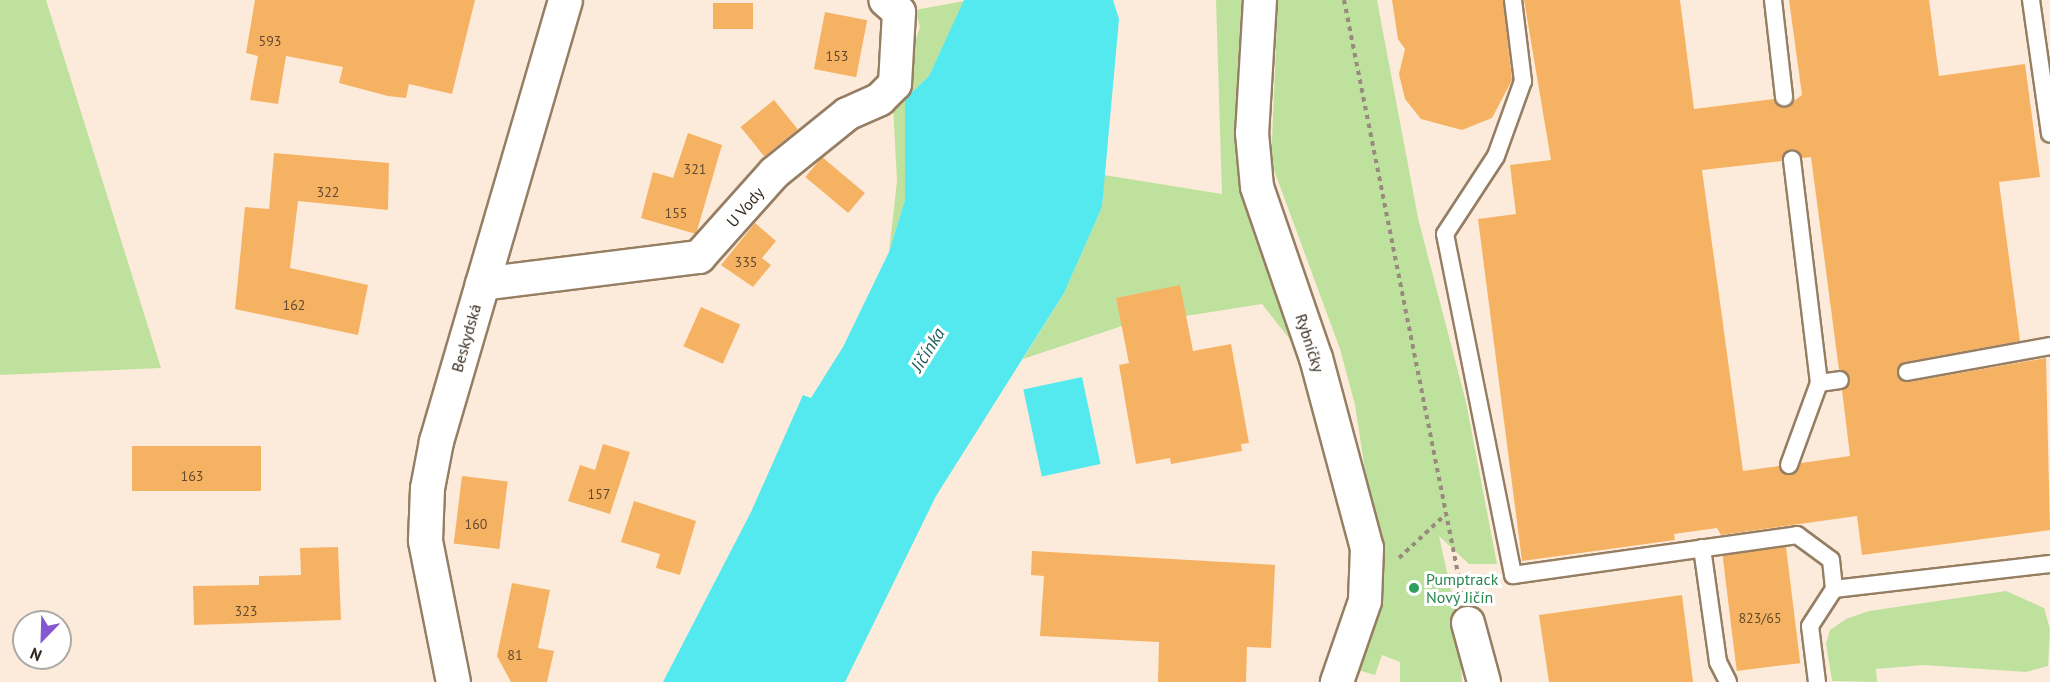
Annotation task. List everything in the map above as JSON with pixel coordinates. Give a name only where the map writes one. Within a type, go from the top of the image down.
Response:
[{"type":"street","name":"Beskydská","points":[[453,682],[425,540],[427,488],[482,284],[565,0]]},
{"type":"street","name":"U Vody","points":[[482,284],[699,257],[774,173],[847,114],[880,99],[895,84],[899,12],[885,0]]},
{"type":"street","name":"Rybníčky","points":[[1260,0],[1252,133],[1257,187],[1329,402],[1357,500],[1367,563],[1365,601],[1337,682]]},
{"type":"street","points":[[1468,623],[1484,682]]},
{"type":"lane","points":[[1514,0],[1523,81],[1496,156],[1445,234],[1513,574],[1702,548],[1797,530],[1831,560],[1834,589],[1810,626],[1817,682]]},
{"type":"lane","points":[[1773,0],[1785,97]]},
{"type":"lane","points":[[2031,0],[2050,134]]},
{"type":"lane","points":[[1789,465],[1819,383],[1792,160]]},
{"type":"lane","points":[[1907,372],[2050,346]]},
{"type":"lane","points":[[1819,383],[1840,380]]},
{"type":"lane","points":[[1702,548],[1718,662],[1728,682]]},
{"type":"lane","points":[[1834,589],[2050,564]]},
{"type":"path","points":[[1344,0],[1468,623]]},
{"type":"path","points":[[1367,563],[1408,552],[1446,513]]},
{"type":"green space","points":[[0,0],[46,0],[161,368],[0,375]]},
{"type":"green space","points":[[1216,0],[1243,0],[1240,131],[1307,361],[1262,304],[1122,326],[1023,359],[1064,293],[1102,207],[1104,175],[1222,194]]},
{"type":"green space","points":[[1278,0],[1377,0],[1418,218],[1466,402],[1497,564],[1469,564],[1439,536],[1459,627],[1462,682],[1400,682],[1400,662],[1382,655],[1375,675],[1358,670],[1376,609],[1380,567],[1355,405],[1340,349],[1271,162]]},
{"type":"green space","points":[[964,1],[929,76],[905,99],[905,200],[889,252],[897,181],[893,106],[920,27],[915,10]]},
{"type":"green space","points":[[2006,591],[2044,608],[2050,629],[2048,666],[2026,672],[1924,665],[1876,669],[1877,682],[1832,681],[1826,644],[1830,630],[1846,619],[1869,611]]},
{"type":"water","name":"Jičínka","points":[[964,0],[1113,0],[1119,19],[1102,207],[1064,293],[936,496],[845,682],[663,682],[751,512],[803,395],[811,398],[843,347],[889,252],[905,200],[905,99],[929,76]]},
{"type":"water","points":[[1082,377],[1101,464],[1042,477],[1023,389]]},
{"type":"building","points":[[255,0],[475,0],[452,94],[409,84],[406,98],[388,96],[339,83],[343,67],[286,56],[278,104],[250,100],[258,56],[246,53]]},
{"type":"building","points":[[1392,0],[1503,0],[1512,80],[1492,118],[1462,130],[1421,119],[1405,99],[1399,74],[1405,49],[1398,39]]},
{"type":"building","points":[[1524,0],[1680,0],[1694,109],[1774,99],[1786,107],[1802,95],[1789,0],[1929,0],[1939,76],[2025,64],[2040,177],[1999,182],[2020,341],[1905,362],[1897,373],[1909,382],[2046,358],[2050,530],[1862,555],[1857,516],[1721,535],[1717,528],[1674,534],[1675,540],[1522,561],[1478,219],[1516,214],[1510,165],[1551,160]],"holes":[[[1796,150],[1802,158],[1811,157],[1839,370],[1850,379],[1842,390],[1850,456],[1801,463],[1790,475],[1779,466],[1743,471],[1702,170],[1782,161],[1785,152]]]},
{"type":"building","points":[[713,3],[753,3],[753,29],[713,29]]},
{"type":"building","points":[[825,12],[867,20],[856,77],[814,69]]},
{"type":"building","points":[[774,100],[798,130],[764,157],[741,127]]},
{"type":"building","points":[[688,133],[722,145],[696,234],[641,218],[653,172],[673,178]]},
{"type":"building","points":[[274,153],[389,163],[388,210],[298,201],[290,268],[368,285],[358,335],[235,309],[245,207],[269,209]]},
{"type":"building","points":[[822,157],[865,193],[848,213],[805,177]]},
{"type":"building","points":[[755,223],[776,241],[762,258],[771,265],[753,287],[721,265]]},
{"type":"building","points":[[1180,285],[1193,351],[1231,344],[1249,443],[1241,444],[1242,451],[1171,464],[1170,458],[1136,464],[1119,365],[1129,363],[1116,298]]},
{"type":"building","points":[[701,307],[740,324],[723,364],[684,346]]},
{"type":"building","points":[[603,444],[630,452],[610,514],[568,501],[580,465],[595,470]]},
{"type":"building","points":[[132,446],[261,446],[261,491],[132,491]]},
{"type":"building","points":[[462,476],[508,482],[499,549],[454,543]]},
{"type":"building","points":[[634,501],[696,521],[680,575],[656,568],[660,554],[621,542]]},
{"type":"building","points":[[338,547],[341,620],[194,625],[193,586],[259,585],[259,576],[301,575],[300,548]]},
{"type":"building","points":[[1786,547],[1800,663],[1737,671],[1722,555]]},
{"type":"building","points":[[1032,551],[1275,565],[1271,648],[1247,647],[1246,682],[1158,682],[1159,642],[1040,636],[1044,576],[1031,575]]},
{"type":"building","points":[[512,583],[550,590],[538,648],[554,651],[547,682],[511,682],[497,656]]},
{"type":"building","points":[[1682,595],[1693,682],[1549,682],[1539,615]]},
{"type":"place","name":"Pumptrack Nový Jičín","points":[[1414,588]]}]
